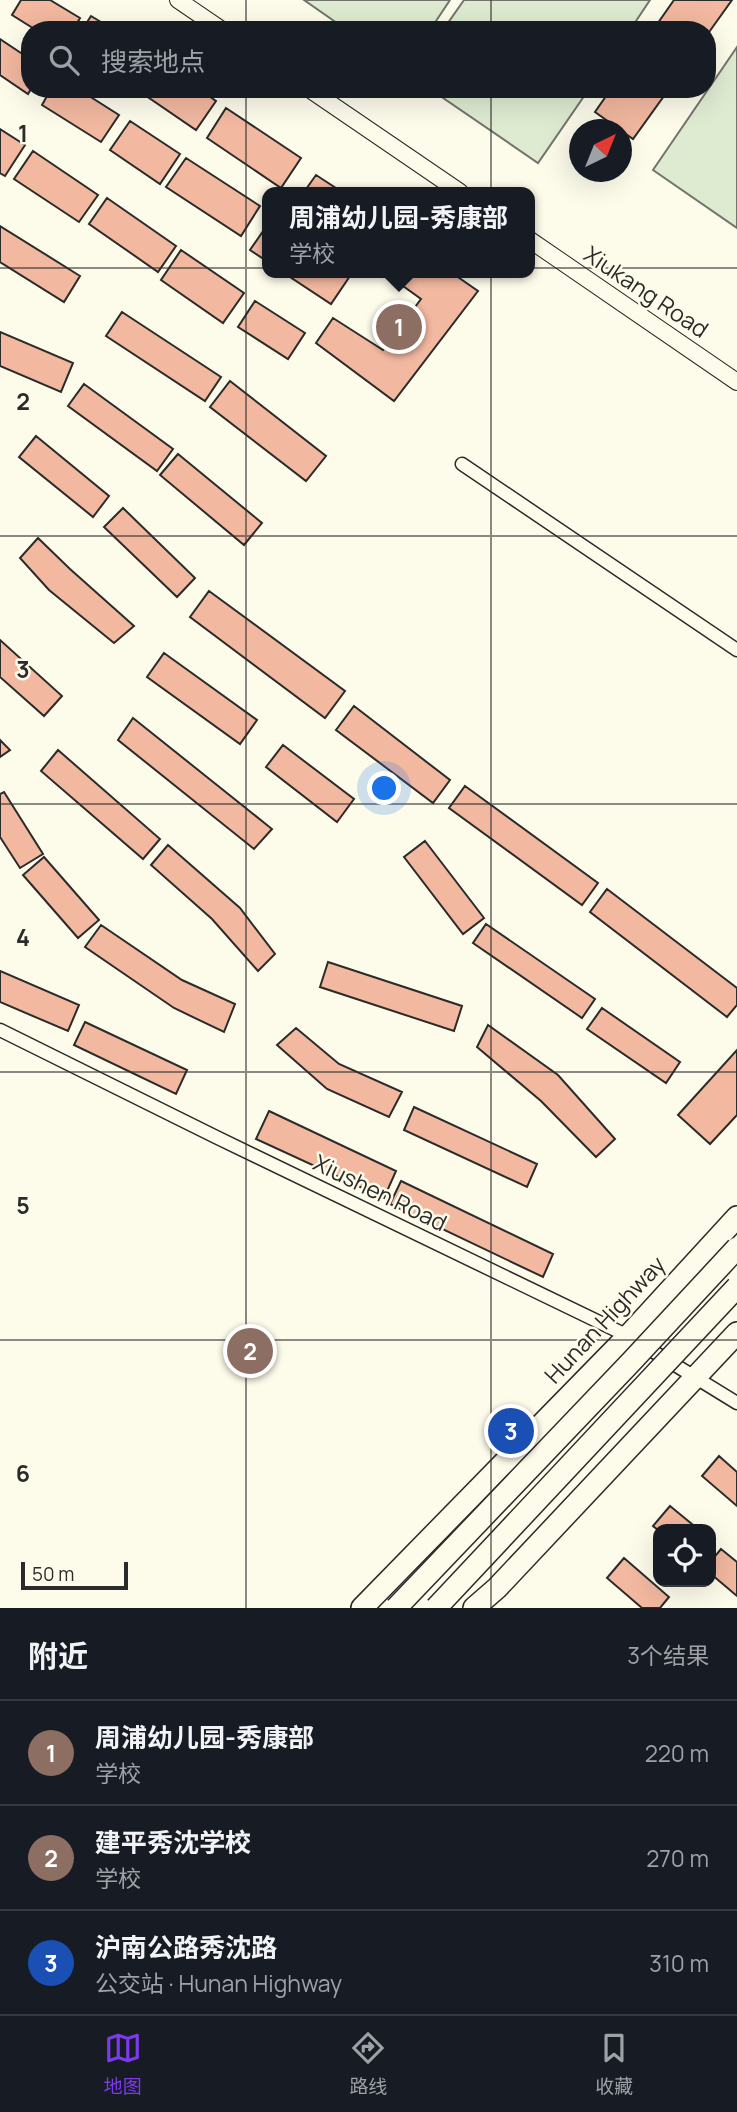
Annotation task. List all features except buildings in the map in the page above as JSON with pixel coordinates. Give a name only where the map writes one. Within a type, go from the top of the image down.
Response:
[{"type":"main road","name":"Hunan Highway","points":[[362,1608],[628,1336],[737,1217]]},
{"type":"main road","points":[[396,1608],[631,1363],[737,1248]]},
{"type":"main road","points":[[436,1608],[737,1287]]},
{"type":"main road","points":[[474,1608],[497,1588],[737,1333]]},
{"type":"street","points":[[178,0],[209,21]]},
{"type":"street","points":[[322,98],[453,187]]},
{"type":"street","name":"Xiukang Road","points":[[535,243],[737,382]]},
{"type":"street","points":[[462,464],[737,650]]},
{"type":"street","name":"Xiushen Road","points":[[0,1030],[216,1138],[628,1336],[737,1403]]},
{"type":"green space","points":[[304,0],[450,0],[436,21],[334,21]]},
{"type":"green space","points":[[464,0],[650,0],[636,21],[449,21]]},
{"type":"green space","points":[[737,47],[737,228],[653,170],[702,98],[716,98],[716,78]]},
{"type":"green space","points":[[443,98],[583,98],[538,163]]},
{"type":"place","name":"周浦幼儿园-秀康部","points":[[399,327]]},
{"type":"place","name":"建平秀沈学校","points":[[250,1351]]},
{"type":"place","name":"沪南公路秀沈路","points":[[511,1431]]}]
